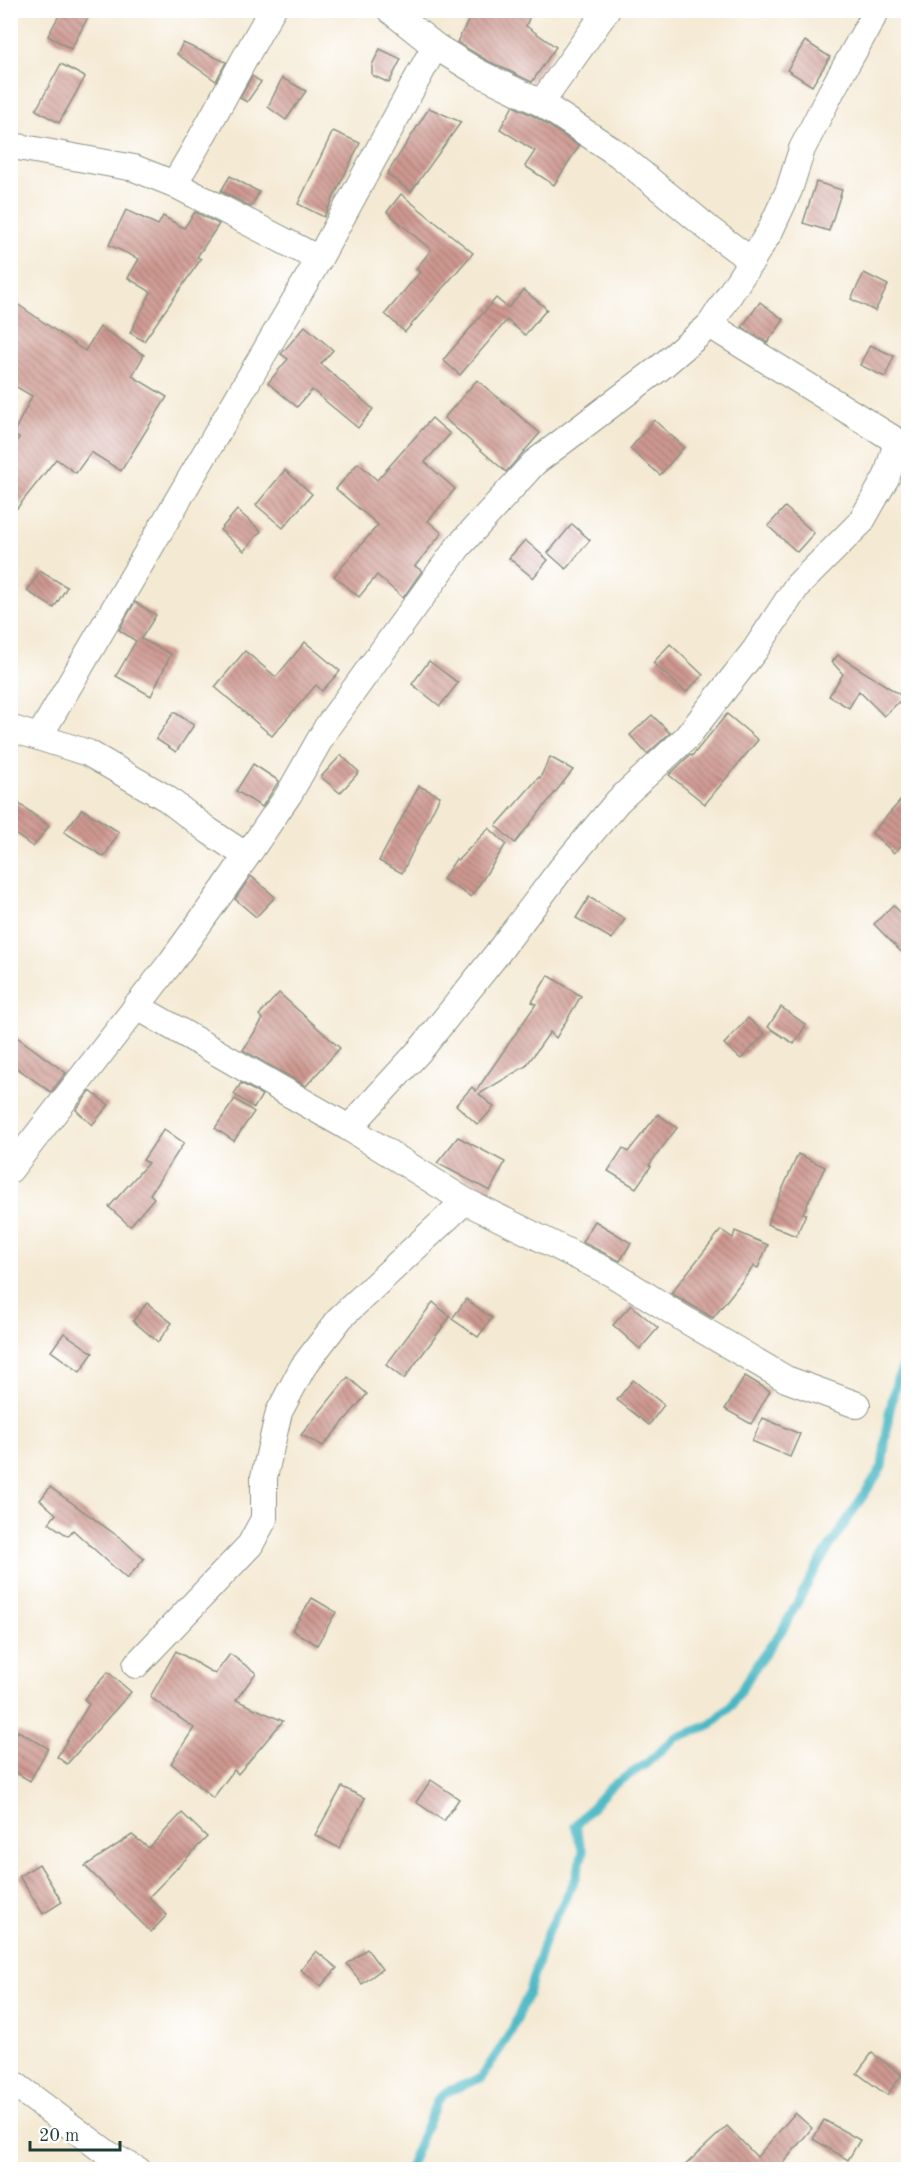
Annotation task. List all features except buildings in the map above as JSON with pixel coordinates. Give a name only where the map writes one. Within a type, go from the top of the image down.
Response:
[{"type":"street","points":[[174,184],[203,138],[238,68],[272,10]]},
{"type":"street","points":[[390,10],[435,46],[479,73],[541,103],[618,153],[714,233],[752,261]]},
{"type":"street","points":[[541,103],[607,10]]},
{"type":"street","points":[[10,1170],[185,943],[289,794],[327,727],[458,547],[534,463],[661,367],[710,325],[769,233],[789,190],[802,149],[877,10]]},
{"type":"street","points":[[39,737],[319,259],[435,46]]},
{"type":"street","points":[[11,147],[134,168],[174,184],[319,259]]},
{"type":"street","points":[[349,1128],[422,1048],[561,868],[618,801],[686,738],[755,650],[797,586],[861,522],[903,444],[710,325]]},
{"type":"street","points":[[10,728],[88,753],[166,798],[209,831],[246,855]]},
{"type":"street","points":[[136,1006],[349,1128],[465,1201],[610,1273],[786,1379],[857,1405]]},
{"type":"street","points":[[136,1665],[250,1545],[264,1519],[264,1477],[279,1412],[303,1367],[341,1317],[465,1201]]},
{"type":"street","points":[[10,2081],[108,2154],[138,2169]]},
{"type":"waterway","points":[[408,2170],[437,2101],[446,2092],[481,2078],[511,2032],[527,1997],[546,1936],[576,1878],[583,1852],[575,1826],[610,1787],[646,1764],[675,1738],[710,1725],[731,1706],[783,1629],[819,1563],[882,1467],[889,1414],[897,1379],[908,1358]]}]
